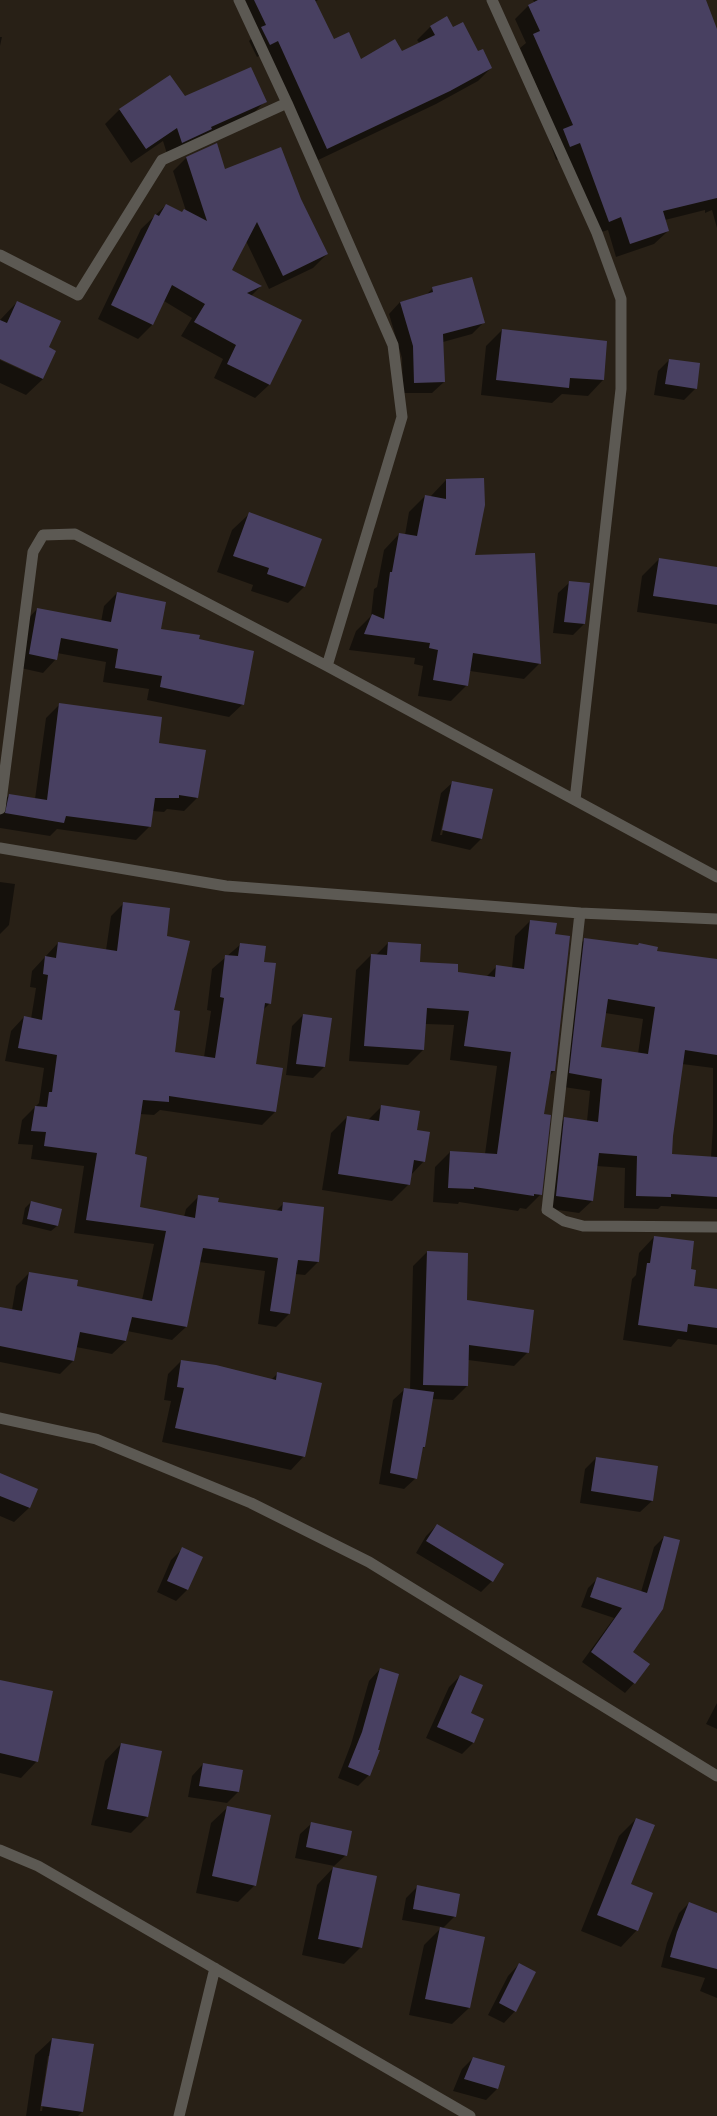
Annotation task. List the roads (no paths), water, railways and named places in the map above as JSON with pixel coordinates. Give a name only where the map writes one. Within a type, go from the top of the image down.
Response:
[{"type":"street","points":[[239,0],[287,103],[394,345],[402,416],[327,666]]},
{"type":"street","points":[[492,0],[597,233],[621,298],[621,389],[575,800]]},
{"type":"street","points":[[0,255],[78,295],[162,160],[287,103]]},
{"type":"street","points":[[0,809],[33,552],[43,535],[74,534],[327,666],[717,877]]},
{"type":"street","points":[[0,848],[226,886],[580,913],[717,919]]},
{"type":"street","points":[[580,913],[547,1210],[564,1221],[583,1226],[717,1227]]},
{"type":"street","points":[[0,1418],[96,1439],[272,1513],[369,1562],[717,1776]]},
{"type":"street","points":[[0,1850],[38,1866],[470,2116]]},
{"type":"street","points":[[179,2116],[215,1968]]}]
